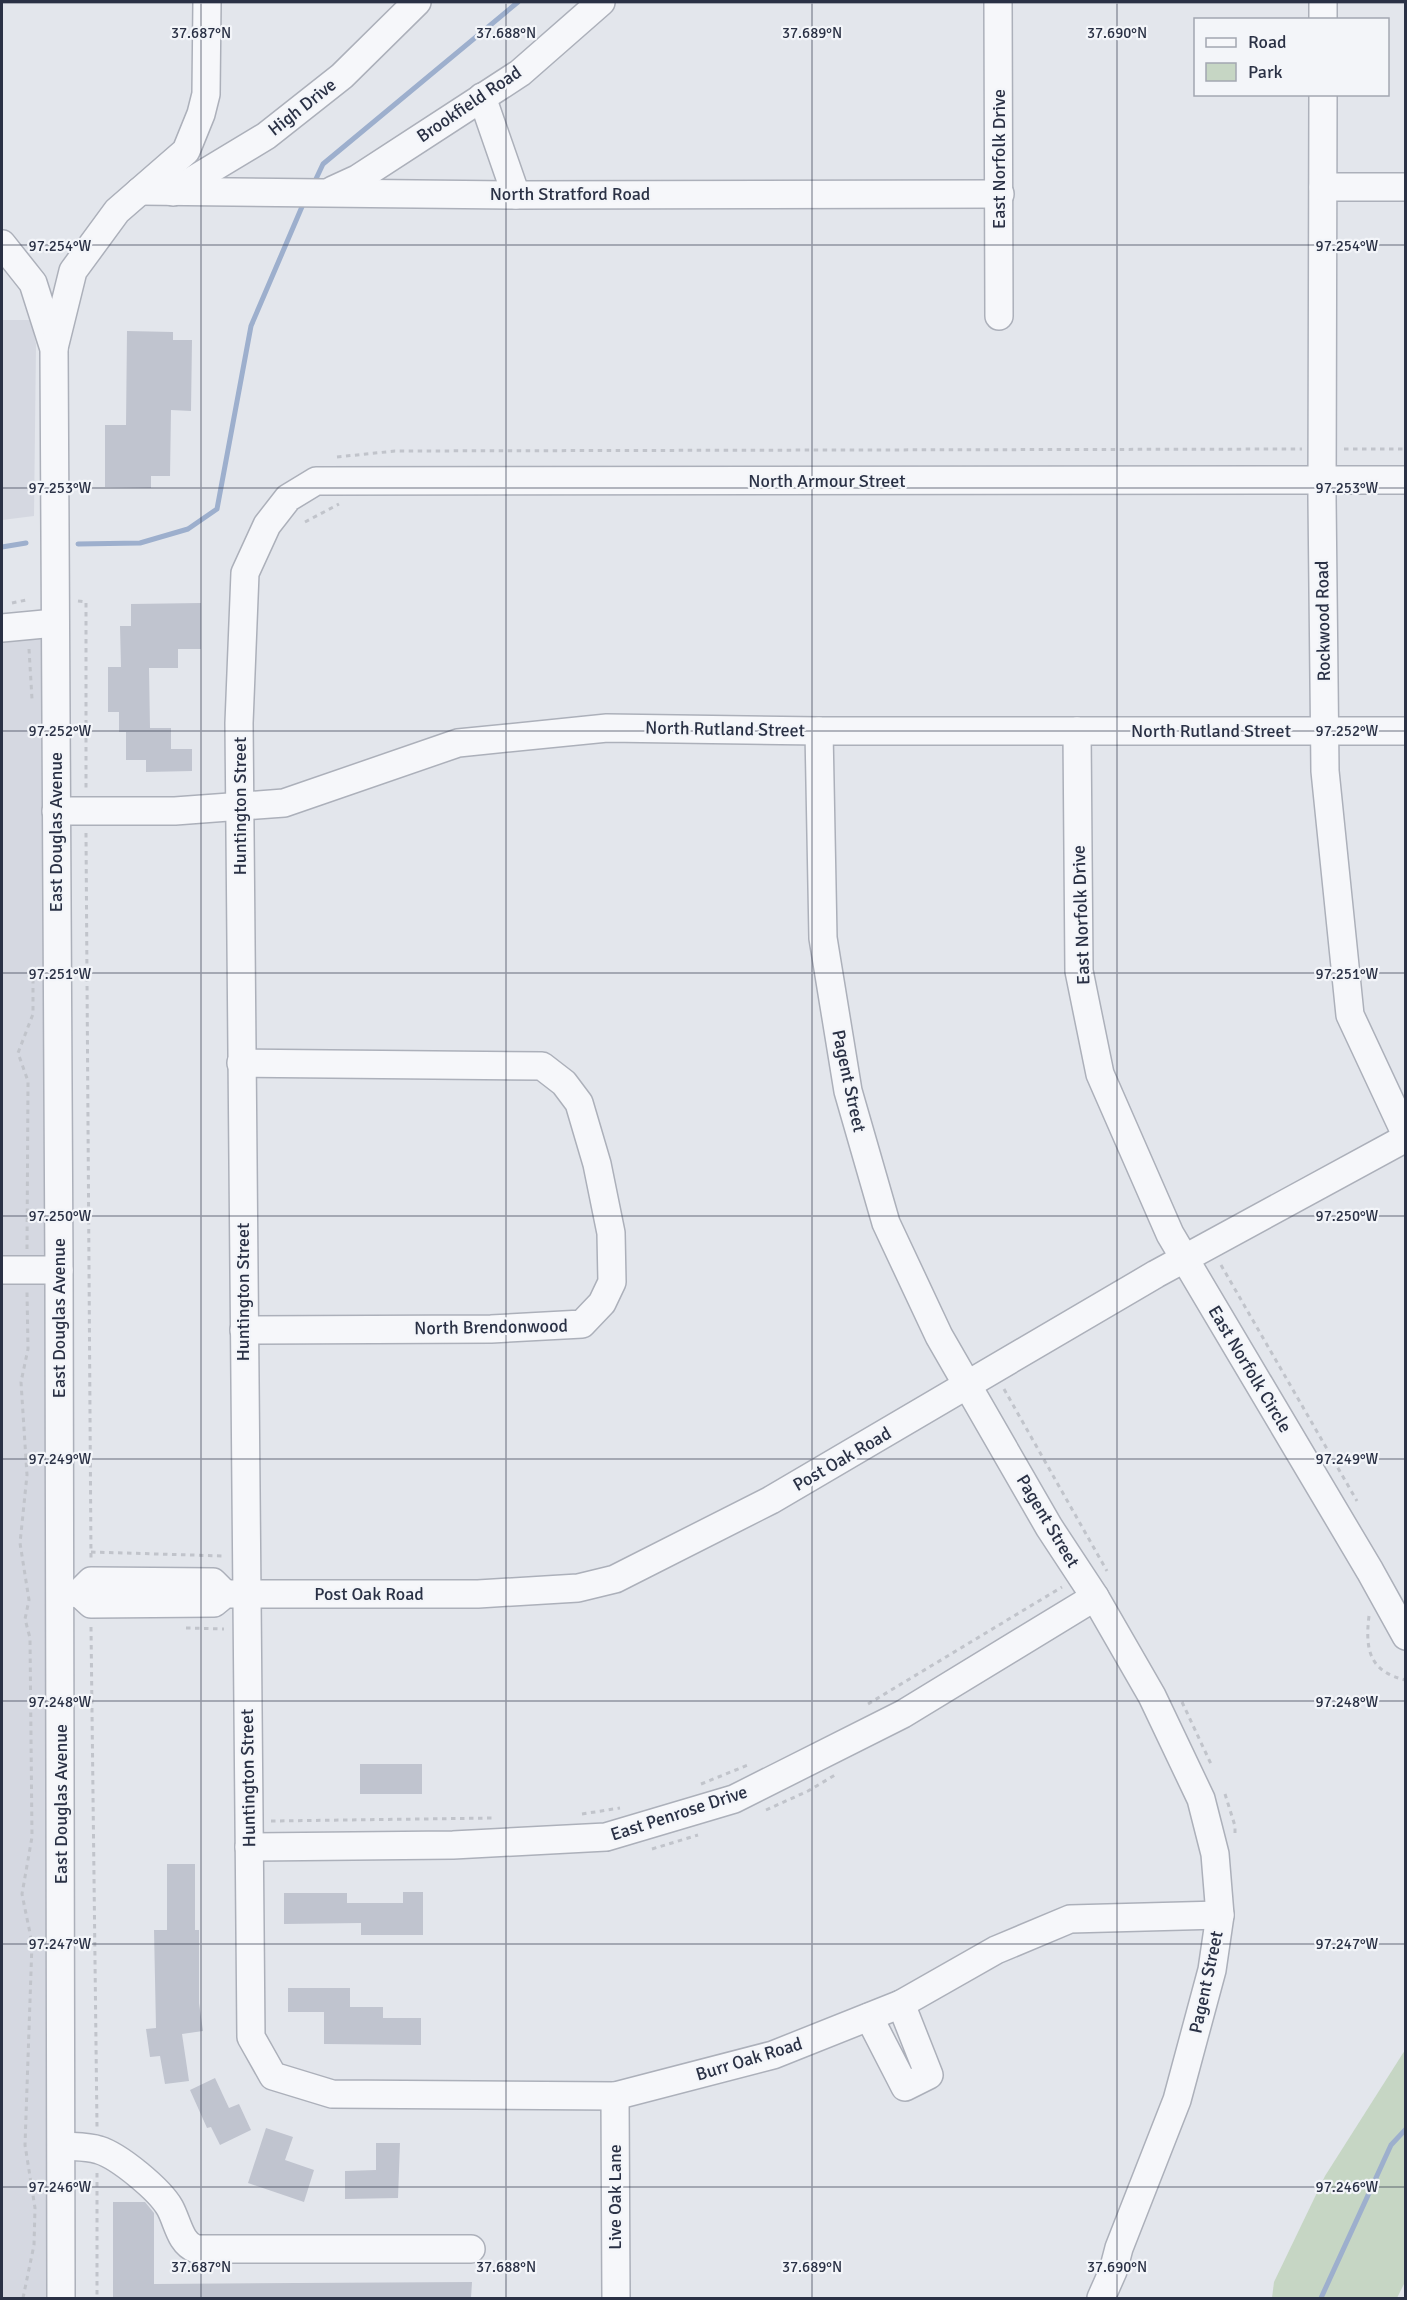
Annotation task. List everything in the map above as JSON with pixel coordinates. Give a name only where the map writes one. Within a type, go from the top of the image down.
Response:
[{"type":"street","points":[[54,349],[73,271],[117,211],[186,151],[201,114],[206,94],[207,2]]},
{"type":"street","name":"High Drive","points":[[172,192],[266,136],[342,76],[417,2]]},
{"type":"street","name":"Brookfield Road","points":[[328,192],[357,179],[520,72],[601,2]]},
{"type":"street","name":"East Norfolk Drive","points":[[998,2],[999,316]]},
{"type":"street","points":[[1323,2],[1323,18]]},
{"type":"street","name":"Rockwood Road","points":[[1323,96],[1322,480],[1325,771],[1350,1015],[1406,1136]]},
{"type":"street","points":[[482,97],[516,195]]},
{"type":"street","points":[[1323,187],[1406,187]]},
{"type":"street","name":"North Stratford Road","points":[[140,191],[516,195],[1000,194]]},
{"type":"street","name":"East Douglas Avenue","points":[[2,244],[33,283],[54,349],[59,1270],[80,1593],[62,2146],[61,2298]]},
{"type":"street","name":"North Armour Street","points":[[267,525],[288,498],[316,481],[1406,480]]},
{"type":"street","name":"Huntington Street","points":[[264,2061],[251,2037],[246,1620],[235,1593],[243,1330],[239,723],[245,573],[267,525]]},
{"type":"street","points":[[18,618],[55,623]]},
{"type":"street","name":"North Rutland Street","points":[[56,812],[175,811],[284,803],[458,743],[607,728],[819,731],[1406,731]]},
{"type":"street","name":"Pagent Street","points":[[819,731],[823,938],[848,1092],[886,1223],[939,1336],[1049,1527],[1095,1597],[1152,1696],[1201,1799],[1215,1854],[1220,1915],[1212,1970],[1177,2100],[1101,2298]]},
{"type":"street","name":"East Norfolk Drive","points":[[1077,731],[1079,971],[1100,1074],[1170,1234],[1190,1267]]},
{"type":"street","name":"North Brendonwood","points":[[241,1063],[542,1066],[564,1083],[579,1103],[597,1164],[612,1233],[612,1282],[602,1303],[582,1324],[491,1329],[243,1330]]},
{"type":"street","name":"Post Oak Road","points":[[80,1593],[214,1603],[235,1593],[478,1594],[578,1588],[615,1579],[771,1500],[968,1386],[1190,1267],[1406,1136]]},
{"type":"street","name":"East Norfolk Circle","points":[[1190,1267],[1406,1636]]},
{"type":"street","points":[[14,1270],[59,1270]]},
{"type":"street","name":"East Penrose Drive","points":[[249,1847],[453,1845],[606,1837],[734,1799],[903,1714],[1095,1597]]},
{"type":"street","name":"Burr Oak Road","points":[[264,2061],[273,2076],[332,2094],[615,2096],[773,2055],[901,2004],[996,1950],[1070,1919],[1220,1915]]},
{"type":"street","points":[[869,2017],[905,2087],[929,2074],[901,2004]]},
{"type":"street","name":"Live Oak Lane","points":[[615,2096],[616,2298]]},
{"type":"street","points":[[62,2146],[97,2150],[115,2158],[159,2193],[169,2207],[183,2239],[189,2247],[196,2249],[471,2249]]},
{"type":"path","points":[[333,458],[342,455],[395,451],[1406,449]]},
{"type":"path","points":[[73,601],[86,602],[91,1552],[80,1593],[97,2150],[97,2298]]},
{"type":"path","points":[[18,618],[32,706]]},
{"type":"path","points":[[22,2298],[34,2245],[35,2208],[25,2145],[32,1943],[22,1894],[32,1837],[30,1638],[25,1618],[28,1600],[20,1543],[27,1475],[21,1382],[28,1349],[14,1270],[28,1081],[18,1053],[33,1014],[33,978]]},
{"type":"path","points":[[1190,1267],[1219,1261],[1359,1504]]},
{"type":"path","points":[[91,1552],[228,1556]]},
{"type":"path","points":[[861,1708],[1062,1587]]},
{"type":"path","points":[[1369,1616],[1367,1635],[1371,1657],[1387,1675],[1406,1680]]},
{"type":"path","points":[[182,1628],[228,1629],[246,1620]]},
{"type":"path","points":[[696,1785],[749,1764]]},
{"type":"path","points":[[573,1816],[631,1806]]},
{"type":"path","points":[[271,1821],[503,1818]]},
{"type":"shaded area","points":[[2,320],[31,320],[36,344],[34,516],[2,520]]},
{"type":"shaded area","points":[[55,623],[64,2298],[2,2298],[2,631]]},
{"type":"green space","points":[[1405,2050],[1406,2280],[1397,2298],[1272,2298],[1274,2282],[1325,2176]]},
{"type":"building","points":[[127,331],[173,332],[173,340],[192,340],[191,411],[171,410],[170,476],[151,476],[151,488],[105,487],[105,425],[126,425]]},
{"type":"building","points":[[201,603],[201,649],[178,649],[178,668],[149,668],[150,728],[171,728],[171,749],[192,749],[192,771],[146,772],[146,760],[126,760],[126,732],[119,732],[119,712],[108,712],[108,667],[121,667],[120,626],[131,626],[131,604]]},
{"type":"building","points":[[360,1764],[422,1764],[422,1794],[360,1794]]},
{"type":"building","points":[[167,1864],[195,1864],[195,1930],[199,1930],[199,2003],[203,2031],[182,2034],[189,2081],[165,2084],[160,2056],[150,2057],[146,2029],[156,2028],[154,1930],[167,1930]]},
{"type":"building","points":[[403,1892],[423,1892],[423,1935],[361,1935],[361,1923],[284,1924],[284,1893],[347,1893],[347,1903],[403,1903]]},
{"type":"building","points":[[288,1988],[350,1988],[350,2007],[383,2007],[383,2018],[421,2018],[421,2045],[324,2044],[324,2012],[288,2012]]},
{"type":"building","points":[[215,2078],[229,2108],[239,2104],[251,2130],[220,2145],[211,2127],[207,2128],[190,2090]]},
{"type":"building","points":[[266,2128],[293,2137],[285,2160],[314,2170],[304,2202],[248,2183]]},
{"type":"building","points":[[376,2143],[400,2143],[398,2198],[345,2199],[345,2171],[376,2170]]},
{"type":"building","points":[[113,2202],[145,2202],[154,2213],[154,2284],[472,2282],[471,2298],[113,2298]]},
{"type":"waterway","points":[[315,181],[323,164],[518,2]]},
{"type":"waterway","points":[[78,544],[140,543],[188,529],[217,509],[251,326],[304,202]]},
{"type":"waterway","points":[[2,547],[26,543]]},
{"type":"waterway","points":[[1321,2298],[1391,2145],[1406,2129]]}]
